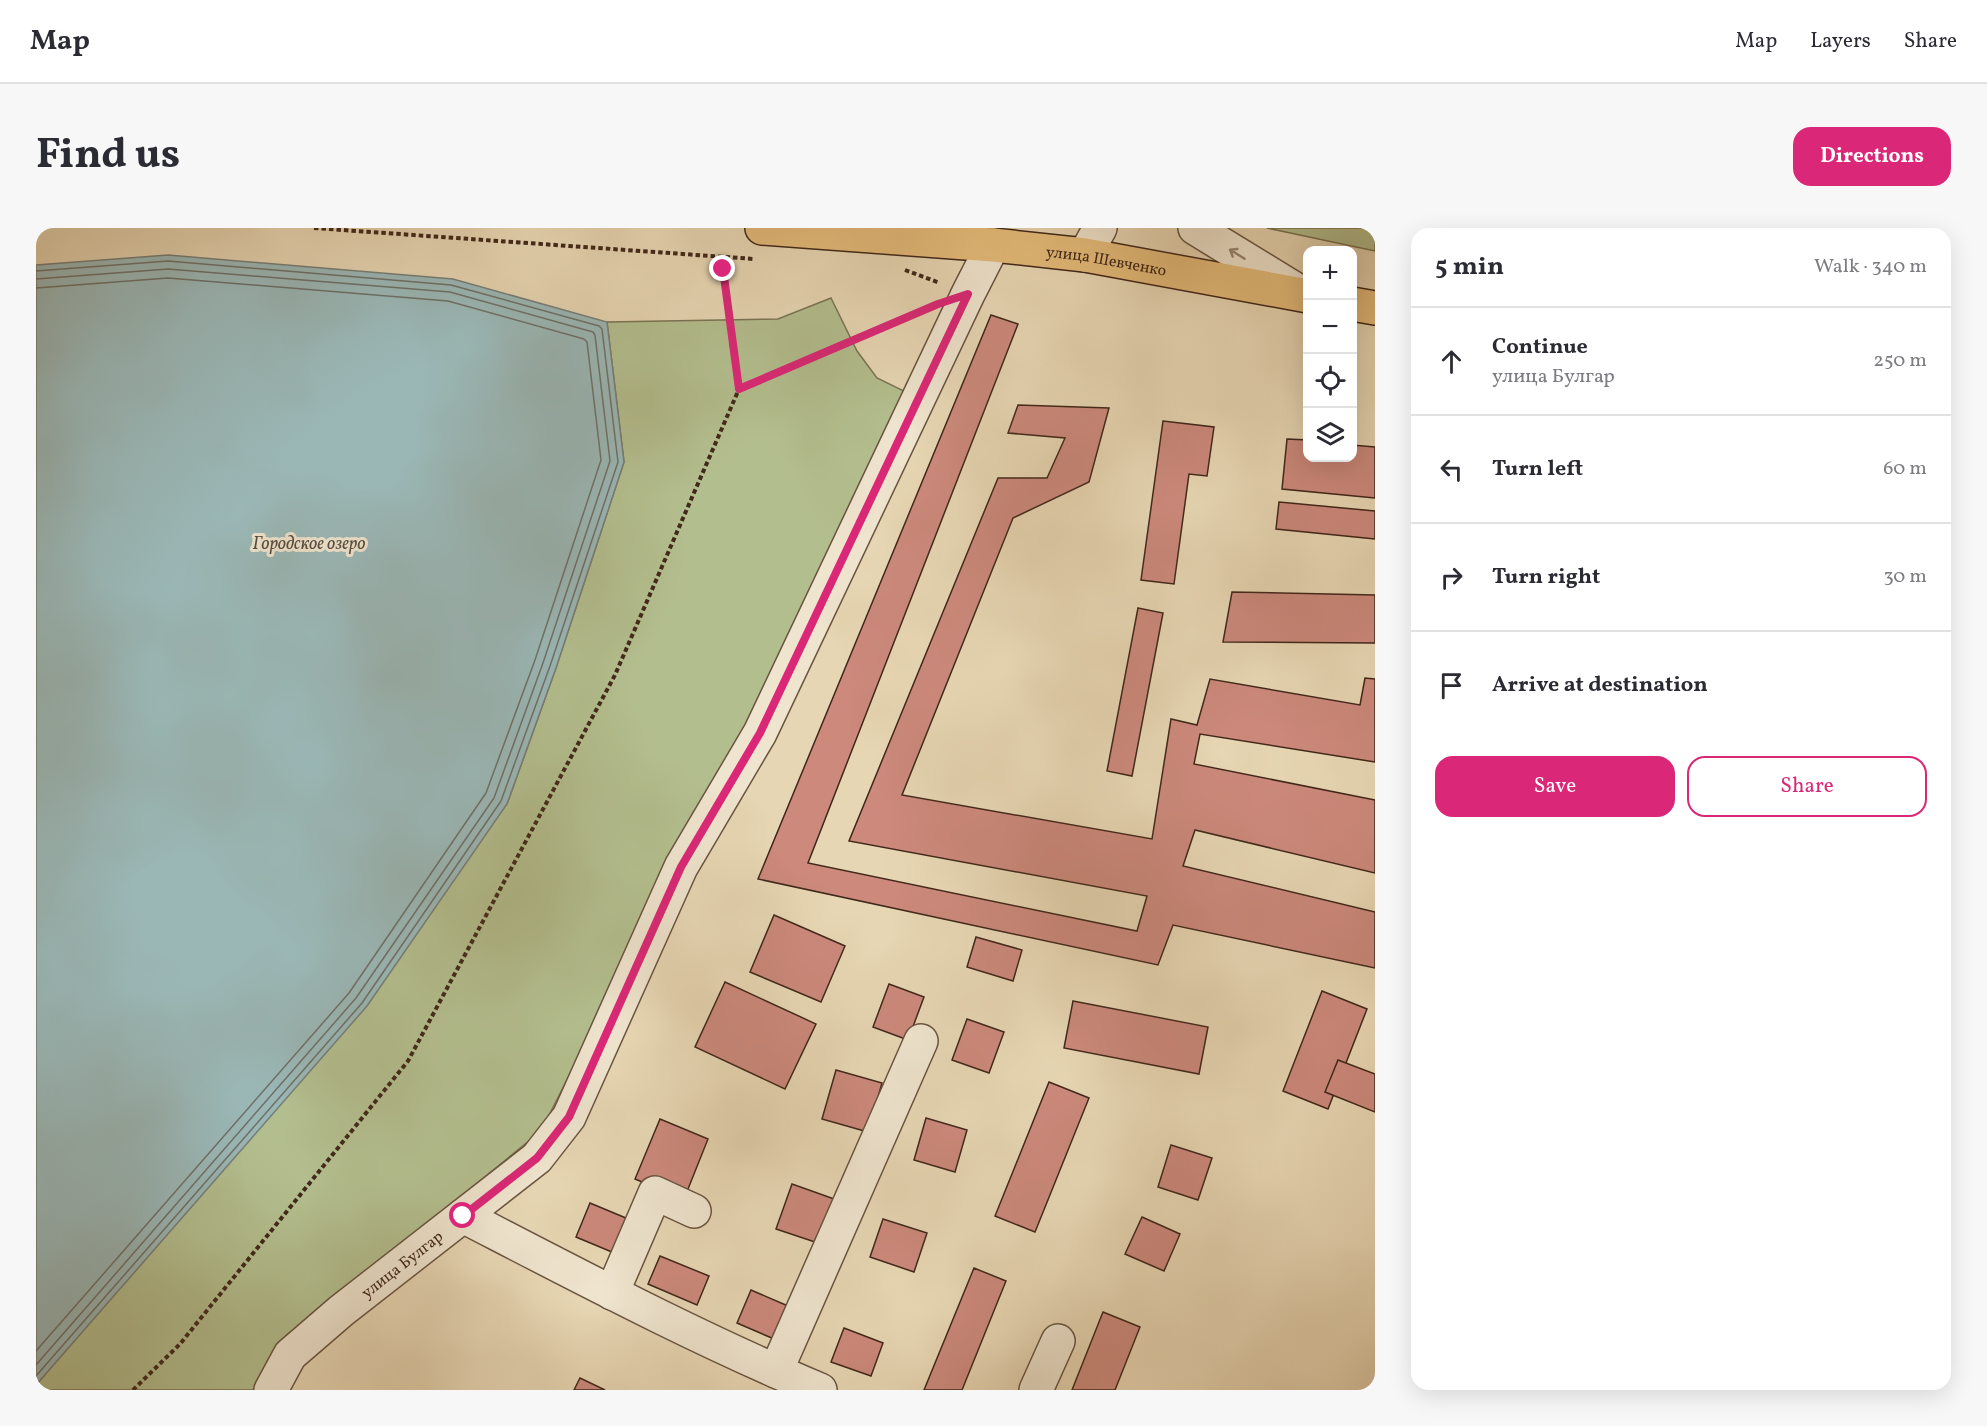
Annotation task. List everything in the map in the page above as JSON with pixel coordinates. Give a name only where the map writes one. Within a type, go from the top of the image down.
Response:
[{"type":"main road","name":"улица Шевченко","points":[[759,243],[946,235],[993,245],[1086,237],[1303,295]]},
{"type":"main road","points":[[1357,305],[1375,308]]},
{"type":"street","points":[[1195,228],[1303,294]]},
{"type":"street","name":"улица Булгар","points":[[271,1390],[290,1355],[341,1311],[537,1158],[569,1117],[681,867],[760,733],[954,288],[993,245]]},
{"type":"street","points":[[776,1371],[921,1041]]},
{"type":"street","points":[[612,1293],[655,1194],[694,1211]]},
{"type":"street","points":[[463,1216],[612,1293],[820,1390]]},
{"type":"street","points":[[1036,1390],[1058,1341]]},
{"type":"path","points":[[314,228],[759,243]]},
{"type":"path","points":[[133,1390],[180,1344],[408,1061],[615,675],[739,389],[723,269]]},
{"type":"path","points":[[739,389],[938,304],[954,288],[904,270]]},
{"type":"green space","points":[[1267,228],[1375,228],[1375,251]]},
{"type":"green space","points":[[831,298],[857,351],[877,378],[908,393],[770,698],[668,881],[541,1131],[287,1339],[261,1390],[36,1390],[36,1385],[507,804],[556,668],[624,462],[607,322],[778,319]]},
{"type":"water","name":"Городское озеро","points":[[168,255],[453,279],[607,322],[624,462],[556,668],[507,804],[367,1006],[36,1385],[36,265]]},
{"type":"building","points":[[991,315],[1018,324],[808,863],[1137,931],[1147,896],[849,841],[998,478],[1047,478],[1065,438],[1008,433],[1018,405],[1109,408],[1089,482],[1013,518],[902,795],[1152,839],[1171,719],[1197,725],[1210,679],[1360,705],[1365,678],[1375,679],[1375,762],[1200,734],[1194,764],[1375,800],[1375,873],[1195,830],[1183,866],[1375,912],[1375,968],[1173,925],[1158,965],[758,879]]},
{"type":"building","points":[[1163,421],[1214,427],[1207,476],[1189,474],[1174,584],[1141,580]]},
{"type":"building","points":[[1287,439],[1303,440],[1303,462],[1357,462],[1357,445],[1375,447],[1375,498],[1282,489]]},
{"type":"building","points":[[1279,502],[1375,511],[1375,539],[1276,529]]},
{"type":"building","points":[[1232,592],[1375,595],[1375,643],[1223,642]]},
{"type":"building","points":[[1138,608],[1163,613],[1132,776],[1107,771]]},
{"type":"building","points":[[774,915],[845,946],[821,1002],[750,972]]},
{"type":"building","points":[[976,937],[1022,950],[1013,981],[967,967]]},
{"type":"building","points":[[725,982],[816,1024],[785,1089],[695,1047]]},
{"type":"building","points":[[889,984],[924,997],[908,1040],[873,1027]]},
{"type":"building","points":[[1322,991],[1367,1009],[1328,1109],[1283,1091]]},
{"type":"building","points":[[1073,1001],[1208,1027],[1199,1074],[1064,1048]]},
{"type":"building","points":[[967,1019],[1004,1032],[989,1073],[952,1060]]},
{"type":"building","points":[[1338,1060],[1375,1074],[1375,1112],[1325,1092]]},
{"type":"building","points":[[836,1070],[882,1083],[868,1132],[822,1119]]},
{"type":"building","points":[[1049,1082],[1089,1098],[1035,1232],[995,1216]]},
{"type":"building","points":[[926,1118],[967,1130],[955,1172],[914,1160]]},
{"type":"building","points":[[660,1119],[708,1139],[684,1199],[635,1179]]},
{"type":"building","points":[[1171,1145],[1212,1158],[1198,1200],[1158,1187]]},
{"type":"building","points":[[792,1184],[837,1200],[821,1244],[776,1229]]},
{"type":"building","points":[[590,1203],[633,1221],[619,1255],[576,1237]]},
{"type":"building","points":[[1142,1217],[1180,1234],[1164,1271],[1125,1254]]},
{"type":"building","points":[[883,1219],[927,1233],[914,1272],[870,1257]]},
{"type":"building","points":[[660,1256],[709,1276],[697,1305],[648,1284]]},
{"type":"building","points":[[974,1268],[1006,1281],[962,1390],[924,1390]]},
{"type":"building","points":[[751,1290],[788,1306],[774,1339],[737,1323]]},
{"type":"building","points":[[1103,1312],[1140,1327],[1115,1390],[1072,1390]]},
{"type":"building","points":[[844,1328],[883,1343],[871,1376],[831,1362]]},
{"type":"building","points":[[580,1378],[605,1390],[574,1390]]},
{"type":"route","points":[[463,1216],[537,1158],[569,1117],[681,867],[760,733],[968,294],[938,304],[739,389],[723,269]]}]
